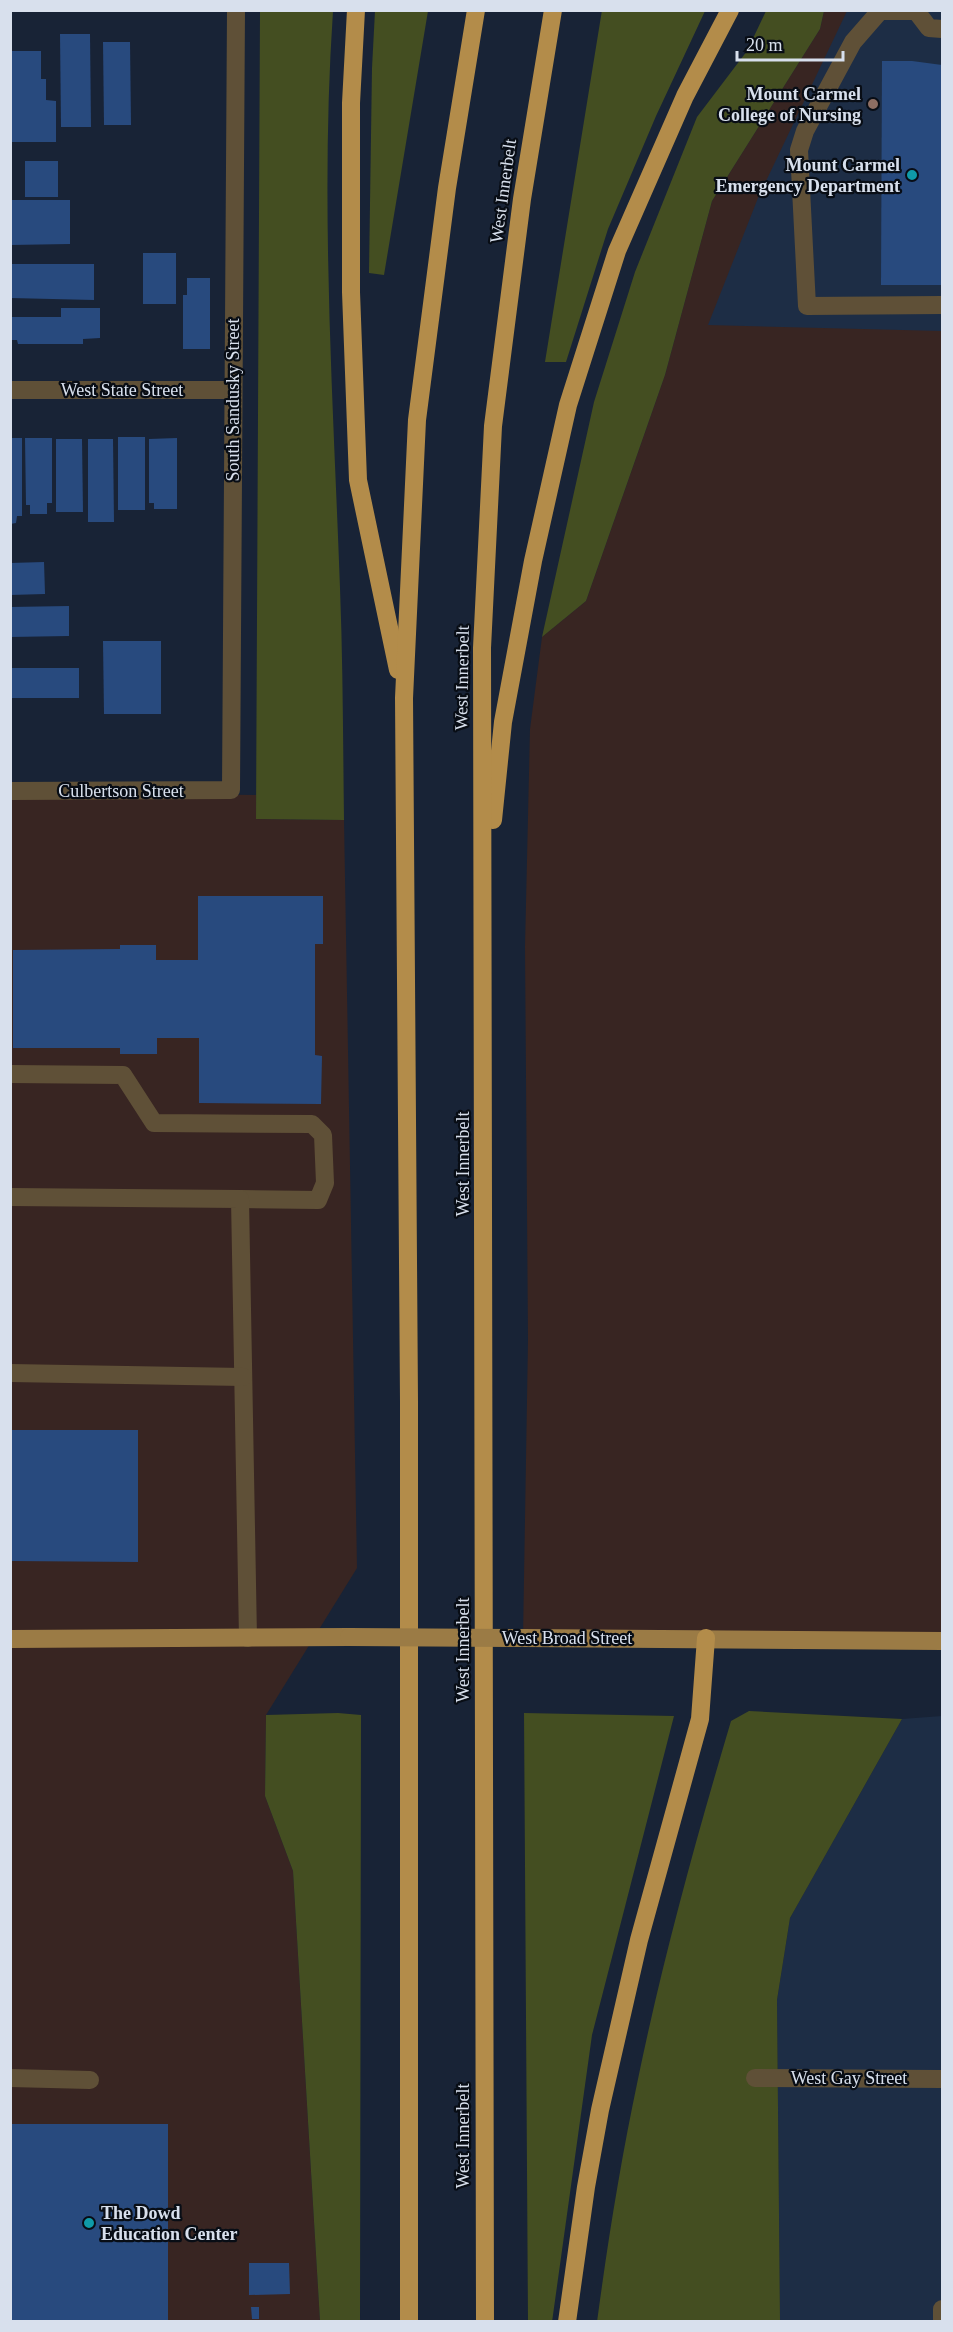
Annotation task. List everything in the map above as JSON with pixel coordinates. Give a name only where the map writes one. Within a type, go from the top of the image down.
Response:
[{"type":"highway","points":[[356,10],[351,103],[351,292],[358,480],[404,698]]},
{"type":"highway","points":[[409,2322],[409,1389],[404,698],[417,420],[447,188],[476,10]]},
{"type":"highway","name":"West Innerbelt","points":[[485,2322],[482,648],[493,426],[522,199],[553,10]]},
{"type":"highway","points":[[483,915],[503,722],[533,561],[568,405],[617,251],[686,96],[730,10]]},
{"type":"highway","points":[[567,2322],[586,2187],[600,2110],[639,1940],[700,1719],[706,1638]]},
{"type":"main road","name":"West Broad Street","points":[[10,1639],[349,1637],[942,1641]]},
{"type":"street","name":"South Sandusky Street","points":[[231,790],[236,10]]},
{"type":"street","points":[[942,29],[929,28],[916,12],[880,11],[853,42],[805,131],[799,150],[807,306],[942,305]]},
{"type":"street","name":"West State Street","points":[[10,390],[233,390]]},
{"type":"street","name":"Culbertson Street","points":[[10,791],[231,790]]},
{"type":"street","points":[[10,1074],[123,1075],[154,1122],[312,1124],[323,1135],[325,1183],[318,1200],[10,1197]]},
{"type":"street","points":[[240,1199],[248,1638]]},
{"type":"street","points":[[10,1373],[243,1377]]},
{"type":"street","points":[[10,2078],[90,2080]]},
{"type":"street","name":"West Gay Street","points":[[755,2078],[942,2079]]},
{"type":"street","points":[[942,2309],[942,2322]]},
{"type":"shaded area","points":[[824,11],[942,11],[942,1641],[523,1638],[528,1340],[525,947],[530,729],[542,637],[586,601],[665,375],[712,201],[820,29]]},
{"type":"shaded area","name":"Mount Carmel College of Nursing","points":[[847,11],[942,11],[942,331],[708,325],[758,198]]},
{"type":"shaded area","points":[[11,792],[256,795],[256,819],[344,820],[357,1568],[266,1715],[265,1796],[293,1871],[320,2321],[11,2322]]},
{"type":"shaded area","points":[[942,1716],[942,2321],[780,2322],[777,2000],[790,1918],[902,1719]]},
{"type":"green space","points":[[602,10],[705,11],[656,116],[608,229],[566,362],[545,362]]},
{"type":"green space","points":[[260,11],[333,11],[329,83],[328,227],[341,617],[344,820],[256,819]]},
{"type":"green space","points":[[375,11],[428,11],[384,275],[369,273]]},
{"type":"green space","points":[[766,11],[824,11],[820,29],[712,201],[665,375],[586,601],[542,637],[594,402],[635,272],[697,117],[747,51]]},
{"type":"green space","points":[[749,1711],[902,1719],[790,1918],[777,2000],[780,2321],[597,2322],[626,2139],[669,1944],[731,1721]]},
{"type":"green space","points":[[338,1713],[361,1715],[360,2322],[320,2321],[293,1871],[265,1796],[266,1715]]},
{"type":"green space","points":[[524,1713],[674,1716],[592,2035],[552,2322],[528,2321]]},
{"type":"building","points":[[60,34],[90,34],[91,127],[61,127]]},
{"type":"building","points":[[103,42],[130,42],[131,125],[104,125]]},
{"type":"building","points":[[10,51],[41,51],[41,79],[46,79],[46,100],[56,101],[56,142],[10,142]]},
{"type":"building","name":"Mount Carmel Emergency Department","points":[[882,61],[912,61],[942,65],[942,285],[881,285]]},
{"type":"building","points":[[25,161],[58,161],[58,197],[25,197]]},
{"type":"building","points":[[10,200],[70,200],[70,244],[10,245]]},
{"type":"building","points":[[143,253],[176,253],[176,304],[143,304]]},
{"type":"building","points":[[10,264],[94,264],[94,300],[10,298]]},
{"type":"building","points":[[187,278],[210,278],[210,349],[183,349],[183,295],[187,295]]},
{"type":"building","points":[[61,308],[100,308],[100,338],[83,339],[83,344],[18,344],[17,340],[10,340],[10,317],[61,317]]},
{"type":"building","points":[[118,437],[145,437],[145,510],[118,510]]},
{"type":"building","points":[[10,438],[22,438],[22,516],[17,516],[16,523],[10,524]]},
{"type":"building","points":[[25,438],[52,438],[52,503],[47,503],[47,514],[30,514],[30,505],[26,505]]},
{"type":"building","points":[[177,438],[177,509],[154,509],[154,503],[149,503],[149,439]]},
{"type":"building","points":[[56,439],[82,439],[83,512],[56,512]]},
{"type":"building","points":[[88,439],[113,439],[114,522],[88,522]]},
{"type":"building","points":[[44,562],[45,594],[10,595],[10,563]]},
{"type":"building","points":[[69,606],[69,636],[10,637],[10,607]]},
{"type":"building","points":[[103,641],[161,641],[161,714],[104,714]]},
{"type":"building","points":[[10,668],[79,668],[79,698],[10,698]]},
{"type":"building","points":[[198,896],[323,896],[323,944],[315,944],[315,1055],[322,1056],[321,1104],[199,1103],[199,1038],[157,1038],[157,1054],[120,1054],[120,1048],[13,1048],[13,950],[120,949],[120,945],[156,945],[156,960],[198,960]]},
{"type":"building","points":[[10,1430],[138,1430],[138,1562],[10,1561]]},
{"type":"building","name":"The Dowd Education Center","points":[[10,2124],[168,2124],[168,2322],[10,2322]]},
{"type":"building","points":[[249,2263],[289,2263],[290,2294],[249,2295]]},
{"type":"building","points":[[251,2307],[259,2307],[259,2319],[252,2319]]},
{"type":"place","name":"Mount Carmel College of Nursing","points":[[873,104]]},
{"type":"place","name":"Mount Carmel Emergency Department","points":[[912,175]]},
{"type":"place","name":"The Dowd Education Center","points":[[89,2223]]}]
